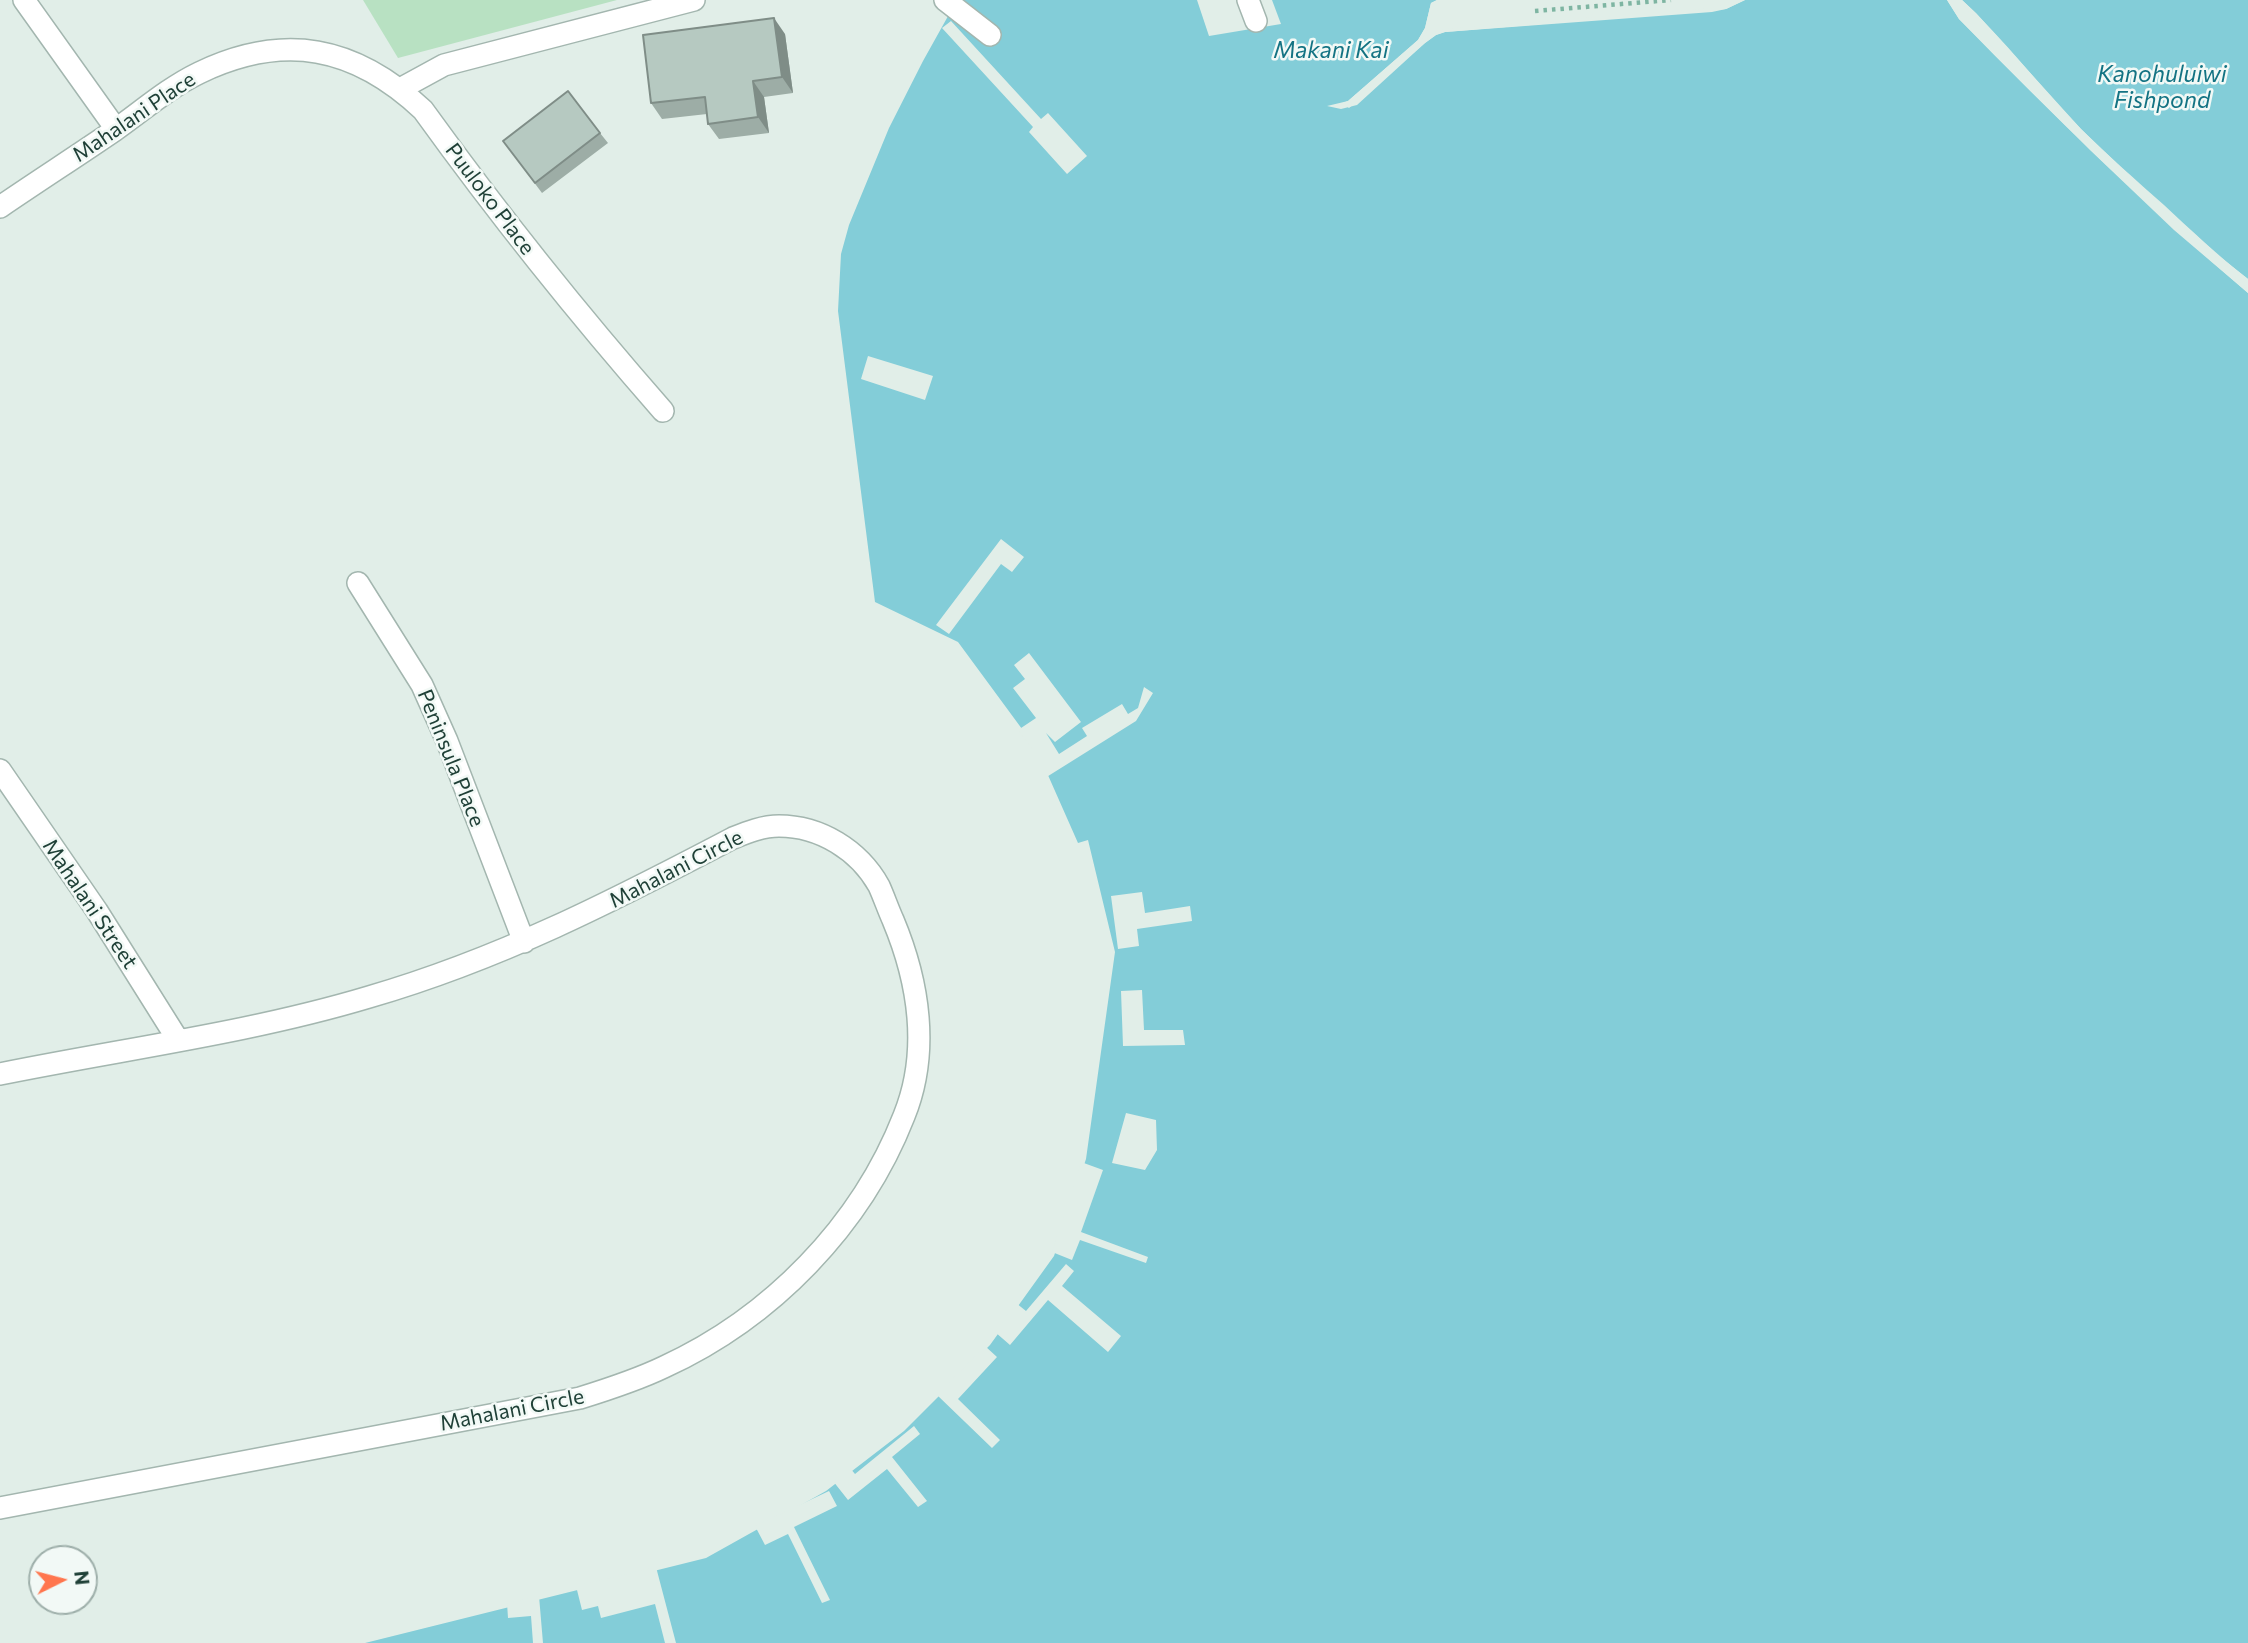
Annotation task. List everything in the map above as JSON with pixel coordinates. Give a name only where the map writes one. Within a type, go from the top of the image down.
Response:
[{"type":"street","points":[[24,0],[116,129]]},
{"type":"street","points":[[400,89],[423,75],[455,62],[694,0]]},
{"type":"street","points":[[945,0],[990,35]]},
{"type":"street","points":[[1248,0],[1256,21]]},
{"type":"street","name":"Mahalani Place","points":[[0,207],[197,74],[229,60],[278,50]]},
{"type":"street","name":"Puuloko Place","points":[[278,50],[302,50],[339,57],[374,71],[400,89],[423,110],[536,261],[663,411]]},
{"type":"street","name":"Peninsula Place","points":[[358,583],[427,696],[524,942]]},
{"type":"street","name":"Mahalani Street","points":[[0,770],[97,911],[178,1040]]},
{"type":"street","name":"Mahalani Circle","points":[[0,1074],[293,1017],[369,998],[450,971],[524,942],[608,904],[733,838],[778,826],[802,828],[824,835],[840,844],[862,863],[878,886],[904,946],[912,971],[919,1024],[919,1055],[905,1115],[866,1192],[813,1260],[780,1292],[745,1321],[666,1367],[623,1385],[580,1398],[0,1508]]},
{"type":"path","points":[[1535,11],[1671,0]]},
{"type":"green space","points":[[363,0],[617,0],[398,58]]},
{"type":"water","name":"Makani Kai","points":[[957,0],[1197,0],[1209,36],[1281,24],[1272,0],[1437,0],[1431,3],[1425,28],[1418,40],[1343,103],[1349,108],[1425,43],[1445,32],[1726,9],[1745,0],[1947,0],[1959,19],[2065,125],[2173,227],[2248,293],[2248,1643],[365,1643],[706,1558],[826,1491],[904,1431],[990,1345],[1054,1256],[1086,1159],[1115,952],[1088,840],[1078,843],[1036,748],[958,642],[875,602],[838,311],[841,254],[849,225],[889,128]]},
{"type":"water","name":"Kanohuluiwi Fishpond","points":[[1962,0],[2248,0],[2248,279],[2091,139]]},
{"type":"pier","points":[[1441,0],[1434,5],[1428,30],[1420,42],[1352,103],[1423,40],[1444,29],[1712,8],[1745,0],[1712,12],[1445,32],[1425,43],[1357,105],[1341,109],[1327,106],[1348,101],[1418,40],[1425,28],[1431,3]]},
{"type":"pier","points":[[1947,0],[1951,0],[1962,17],[2092,148],[2248,289],[2248,293],[2174,230],[2090,150],[1959,19]]},
{"type":"pier","points":[[1958,0],[1962,0],[1976,13],[2081,129],[2219,256],[2248,279],[2248,282],[2217,259],[2123,175],[2078,131],[2035,85],[2017,61]]},
{"type":"pier","points":[[951,21],[1041,119],[1048,113],[1087,156],[1067,174],[1029,132],[1033,127],[942,28]]},
{"type":"pier","points":[[868,356],[933,376],[925,400],[861,379]]},
{"type":"pier","points":[[1001,539],[1024,557],[1012,572],[1001,564],[949,634],[936,625]]},
{"type":"pier","points":[[1029,653],[1081,722],[1055,742],[1046,733],[1059,754],[1087,736],[1082,728],[1122,704],[1128,714],[1138,708],[1144,687],[1153,693],[1136,721],[1045,778],[1033,750],[1018,730],[1036,718],[1013,688],[1025,679],[1014,665]]},
{"type":"pier","points":[[1142,892],[1145,913],[1190,906],[1192,921],[1137,929],[1139,946],[1118,949],[1111,896]]},
{"type":"pier","points":[[1142,990],[1144,1030],[1183,1030],[1185,1045],[1123,1046],[1121,991]]},
{"type":"pier","points":[[1126,1113],[1156,1120],[1157,1150],[1145,1170],[1112,1163]]},
{"type":"pier","points":[[1081,1162],[1103,1170],[1081,1232],[1148,1257],[1146,1263],[1080,1240],[1072,1260],[1052,1252]]},
{"type":"pier","points":[[1066,1264],[1074,1271],[1062,1286],[1121,1336],[1108,1352],[1048,1300],[1010,1345],[995,1332],[1016,1303],[1026,1311]]},
{"type":"pier","points":[[985,1346],[997,1357],[958,1399],[1000,1440],[992,1448],[937,1395]]},
{"type":"pier","points":[[914,1426],[920,1434],[892,1457],[927,1501],[918,1507],[887,1469],[848,1500],[833,1481],[850,1468],[855,1474]]},
{"type":"pier","points":[[829,1491],[837,1506],[794,1527],[830,1600],[822,1603],[788,1534],[765,1545],[755,1526]]},
{"type":"pier","points":[[656,1567],[676,1643],[665,1643],[655,1604],[601,1618],[598,1606],[582,1610],[576,1586]]},
{"type":"pier","points":[[539,1596],[543,1643],[533,1643],[531,1616],[508,1618],[507,1603]]},
{"type":"building","points":[[774,18],[782,77],[753,81],[758,117],[708,124],[705,97],[651,103],[643,35]]},
{"type":"building","points":[[568,91],[600,133],[535,183],[503,141]]}]
